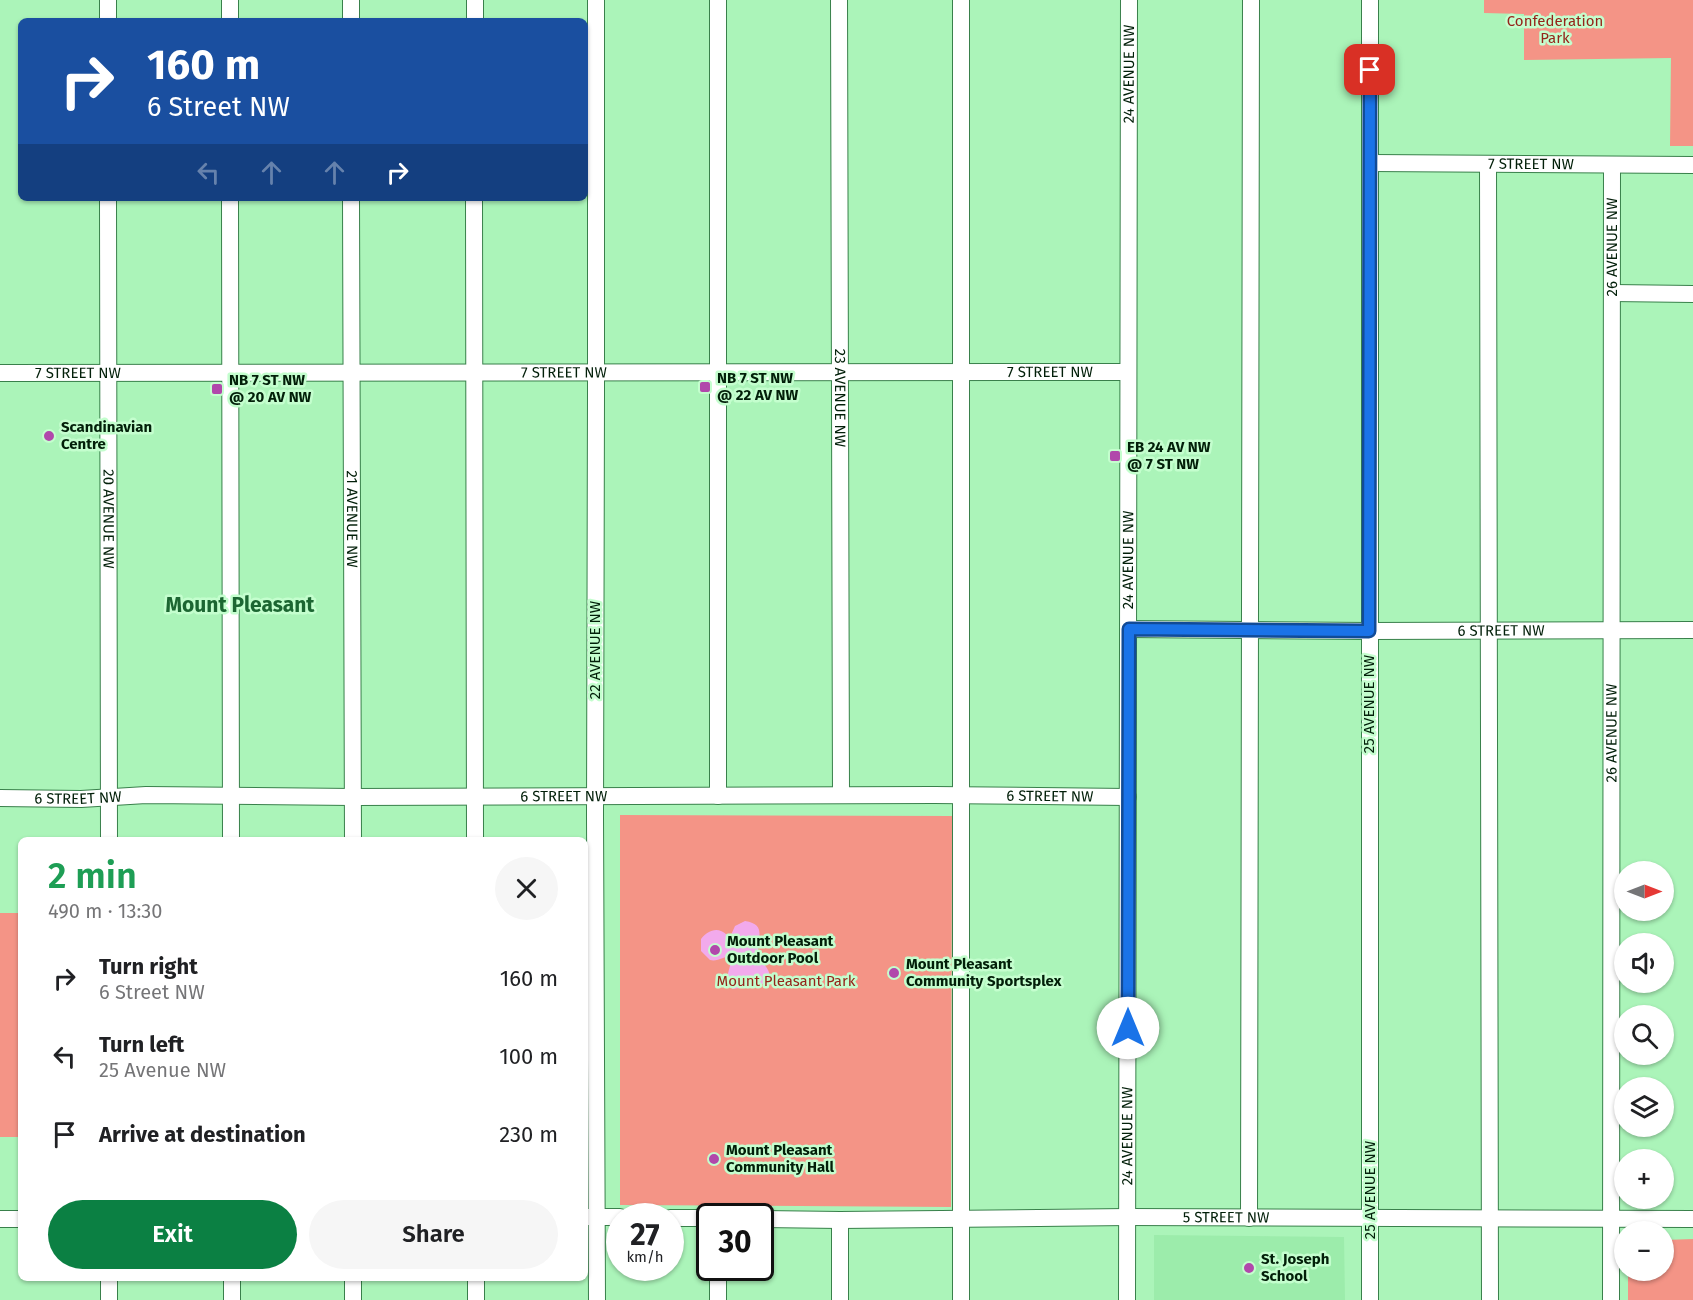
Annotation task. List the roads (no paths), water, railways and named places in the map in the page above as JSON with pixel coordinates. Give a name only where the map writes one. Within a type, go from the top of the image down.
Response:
[{"type":"street","points":[[108,0],[108,18]]},
{"type":"street","points":[[230,0],[230,18]]},
{"type":"street","points":[[351,0],[351,18]]},
{"type":"street","points":[[475,0],[475,18]]},
{"type":"street","name":"22 AVENUE NW","points":[[596,0],[591,1217],[597,1300]]},
{"type":"street","points":[[718,0],[718,796]]},
{"type":"street","name":"23 AVENUE NW","points":[[839,0],[841,795]]},
{"type":"street","points":[[961,0],[961,1300]]},
{"type":"street","name":"24 AVENUE NW","points":[[1127,1300],[1129,0]]},
{"type":"street","points":[[1249,1218],[1251,0]]},
{"type":"street","name":"25 AVENUE NW","points":[[1370,0],[1370,1300]]},
{"type":"street","name":"7 STREET NW","points":[[1371,163],[1693,165]]},
{"type":"street","points":[[1488,164],[1490,1300]]},
{"type":"street","name":"26 AVENUE NW","points":[[1611,1300],[1612,165]]},
{"type":"street","name":"20 AVENUE NW","points":[[108,201],[109,837]]},
{"type":"street","points":[[230,201],[231,837]]},
{"type":"street","name":"21 AVENUE NW","points":[[351,201],[353,837]]},
{"type":"street","points":[[474,201],[475,837]]},
{"type":"street","points":[[1612,293],[1693,294]]},
{"type":"street","name":"7 STREET NW","points":[[0,373],[1128,372]]},
{"type":"street","name":"6 STREET NW","points":[[1129,629],[1693,630]]},
{"type":"street","name":"6 STREET NW","points":[[0,798],[81,799],[146,795],[1128,797]]},
{"type":"street","name":"5 STREET NW","points":[[774,1219],[1128,1217],[1693,1220]]},
{"type":"street","points":[[0,1219],[18,1219]]},
{"type":"street","points":[[840,1220],[840,1300]]},
{"type":"street","points":[[109,1281],[109,1300]]},
{"type":"street","points":[[232,1281],[232,1300]]},
{"type":"street","points":[[352,1281],[352,1300]]},
{"type":"street","points":[[476,1281],[476,1300]]},
{"type":"street","points":[[718,1281],[718,1300]]},
{"type":"place","name":"NB 7 ST NW @ 22 AV NW","points":[[705,387]]},
{"type":"place","name":"NB 7 ST NW @ 20 AV NW","points":[[217,389]]},
{"type":"place","name":"Scandinavian Centre","points":[[49,436]]},
{"type":"place","name":"EB 24 AV NW @ 7 ST NW","points":[[1115,456]]},
{"type":"place","name":"Mount Pleasant Outdoor Pool","points":[[715,950]]},
{"type":"place","name":"Mount Pleasant Community Sportsplex","points":[[894,973]]},
{"type":"place","name":"Mount Pleasant Community Hall","points":[[714,1159]]},
{"type":"place","name":"St. Joseph School","points":[[1249,1268]]},
{"type":"district","name":"Mount Pleasant","points":[[240,605]]},
{"type":"park label","name":"Confederation Park","points":[[1555,30]]},
{"type":"park label","name":"Mount Pleasant Park","points":[[786,981]]}]
